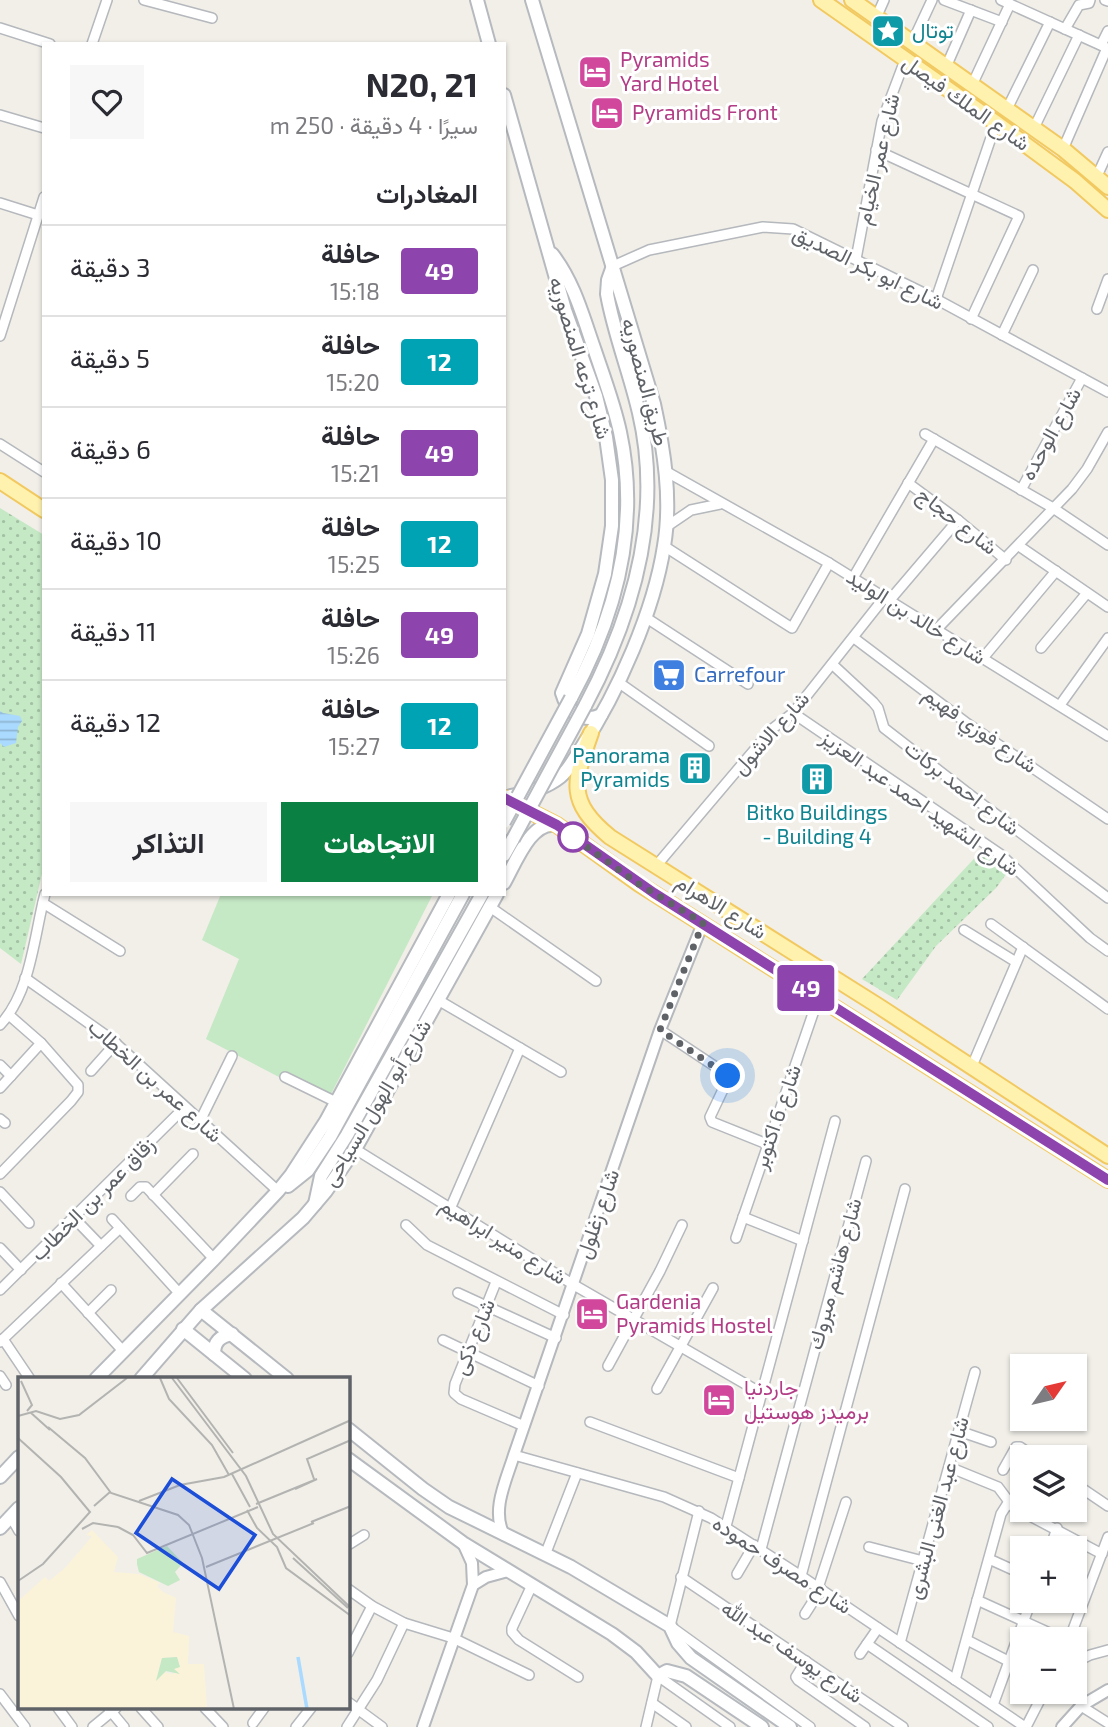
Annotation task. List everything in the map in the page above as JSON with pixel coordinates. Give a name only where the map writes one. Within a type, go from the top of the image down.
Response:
[{"type":"main road","points":[[477,0],[488,42]]},
{"type":"main road","name":"طريق المنصوريه","points":[[506,797],[529,793],[558,778],[568,769],[592,733],[618,682],[645,617],[664,547],[666,527],[667,472],[654,404],[532,0]]},
{"type":"main road","name":"شارع الملك فيصل","points":[[821,0],[996,123],[1075,181],[1108,210]]},
{"type":"main road","name":"شارع الملك فيصل","points":[[852,0],[1063,149],[1108,187]]},
{"type":"main road","name":"شارع ترعه المنصوريه","points":[[506,102],[565,310],[596,396],[606,437],[612,480],[612,526],[605,574],[588,634],[562,693],[566,704],[579,716],[590,719],[601,715]]},
{"type":"main road","points":[[506,818],[596,650],[614,595],[626,528],[626,470],[616,414],[573,290],[548,248]]},
{"type":"main road","points":[[506,851],[603,672],[627,611],[642,549],[648,497],[646,455],[639,414],[608,300],[608,280],[612,266]]},
{"type":"main road","points":[[0,481],[42,509]]},
{"type":"main road","name":"شارع الاهرام","points":[[592,733],[576,772],[578,789],[583,809],[593,823],[610,837],[925,1036],[1108,1156]]},
{"type":"main road","name":"شارع الاهرام","points":[[506,798],[557,825],[639,884],[1108,1180]]},
{"type":"main road","points":[[506,808],[522,816],[531,836]]},
{"type":"main road","points":[[506,880],[531,836],[541,826],[557,825]]},
{"type":"main road","name":"شارع أبو الهول السياحى","points":[[98,1377],[278,1192],[310,1148],[448,896]]},
{"type":"main road","points":[[278,1192],[302,1176],[330,1137],[462,896]]},
{"type":"main road","points":[[315,1205],[321,1176],[347,1135],[481,896]]},
{"type":"main road","name":"شارع أبو الهول السياحى","points":[[143,1377],[201,1310],[315,1205],[355,1149],[496,896]]},
{"type":"main road","points":[[914,1056],[924,1052],[927,1047],[925,1036]]},
{"type":"main road","points":[[948,1079],[951,1067],[967,1063]]},
{"type":"main road","points":[[201,1310],[285,1377]]},
{"type":"main road","points":[[183,1329],[243,1377]]},
{"type":"main road","points":[[214,1354],[214,1348],[220,1338],[232,1334]]},
{"type":"main road","points":[[350,1431],[423,1489],[477,1522],[600,1583],[670,1626],[678,1643],[691,1658],[790,1727]]},
{"type":"main road","points":[[0,1476],[18,1458]]},
{"type":"main road","points":[[350,1460],[463,1543],[586,1616],[628,1646],[658,1676],[667,1671],[686,1675],[762,1727]]},
{"type":"main road","points":[[0,1528],[15,1513]]},
{"type":"street","points":[[93,42],[107,0]]},
{"type":"street","points":[[144,0],[212,18]]},
{"type":"street","points":[[876,18],[884,0]]},
{"type":"street","points":[[912,43],[932,0]]},
{"type":"street","points":[[944,0],[1002,22]]},
{"type":"street","points":[[1065,29],[1079,5],[1089,3],[1090,0]]},
{"type":"street","points":[[972,85],[1002,22],[1006,2],[1104,46]]},
{"type":"street","points":[[946,66],[971,10]]},
{"type":"street","points":[[1007,109],[1050,22]]},
{"type":"street","points":[[0,28],[44,42]]},
{"type":"street","points":[[1063,149],[1108,31]]},
{"type":"street","points":[[1034,128],[1079,35]]},
{"type":"street","name":"شارع عمر الخيام","points":[[856,259],[888,101],[905,60]]},
{"type":"street","points":[[0,115],[42,127]]},
{"type":"street","points":[[936,299],[996,123]]},
{"type":"street","points":[[876,150],[1018,216],[971,319]]},
{"type":"street","points":[[1097,176],[1108,152]]},
{"type":"street","points":[[0,203],[38,215]]},
{"type":"street","points":[[0,336],[42,203]]},
{"type":"street","name":"شارع ابو بكر الصديق","points":[[612,266],[649,250],[774,227],[804,233],[936,299],[1108,391]]},
{"type":"street","points":[[1002,335],[1033,270]]},
{"type":"street","points":[[1097,309],[1108,279]]},
{"type":"street","points":[[0,296],[11,300]]},
{"type":"street","name":"شارع الوحده","points":[[1021,489],[1082,378]]},
{"type":"street","points":[[936,630],[1019,546],[1079,480],[1108,432]]},
{"type":"street","points":[[925,433],[1107,543]]},
{"type":"street","points":[[853,578],[934,439]]},
{"type":"street","points":[[0,444],[42,471]]},
{"type":"street","name":"شارع خالد بن الوليد","points":[[667,472],[829,563],[1108,736]]},
{"type":"street","name":"شارع حجاج","points":[[908,483],[1006,559]]},
{"type":"street","points":[[666,527],[691,510],[720,503]]},
{"type":"street","name":"شارع الاشول","points":[[656,866],[772,729],[793,713],[887,599],[958,520]]},
{"type":"street","points":[[1019,546],[1108,607]]},
{"type":"street","points":[[664,547],[792,628],[829,563]]},
{"type":"street","points":[[983,658],[1056,571]]},
{"type":"street","points":[[1041,648],[1087,593]]},
{"type":"street","points":[[645,617],[748,684]]},
{"type":"street","name":"شارع فوزي فهيم","points":[[854,638],[968,724],[1108,819]]},
{"type":"street","points":[[1060,705],[1108,638]]},
{"type":"street","name":"شارع احمد بركات","points":[[832,664],[878,708],[884,728],[1108,898]]},
{"type":"street","points":[[618,682],[709,746]]},
{"type":"street","name":"شارع الشهيد احمد عبد العزيز","points":[[793,713],[1000,855],[1090,938],[1108,951]]},
{"type":"street","points":[[0,1026],[9,1015],[25,978],[44,899],[120,951]]},
{"type":"street","points":[[490,907],[596,981]]},
{"type":"street","name":"شارع زغلول","points":[[505,1535],[499,1519],[499,1507],[514,1455],[660,1030],[703,923]]},
{"type":"street","points":[[992,924],[1108,1009]]},
{"type":"street","points":[[964,929],[1016,962]]},
{"type":"street","points":[[967,1063],[1023,947]]},
{"type":"street","name":"شارع عمر بن الخطاب","points":[[25,978],[116,1043],[278,1192]]},
{"type":"street","name":"شارع 6 اكتوبر","points":[[736,1238],[819,996]]},
{"type":"street","points":[[438,1000],[561,1072]]},
{"type":"street","points":[[0,1174],[60,1114],[78,1092],[74,1079],[41,1043],[9,1015]]},
{"type":"street","points":[[660,1030],[728,1075],[710,1116],[712,1122],[767,1144]]},
{"type":"street","points":[[0,1088],[41,1043]]},
{"type":"street","points":[[91,1071],[116,1043]]},
{"type":"street","points":[[450,1209],[520,1048]]},
{"type":"street","points":[[200,1121],[232,1056]]},
{"type":"street","points":[[0,1065],[11,1076]]},
{"type":"street","points":[[285,1077],[336,1102]]},
{"type":"street","name":"زقاق عمر بن الخطاب","points":[[0,1290],[185,1107]]},
{"type":"street","points":[[726,1526],[835,1121]]},
{"type":"street","name":"شارع منير ابراهيم","points":[[355,1149],[574,1285],[761,1393]]},
{"type":"street","points":[[153,1195],[193,1154]]},
{"type":"street","name":"شارع هاشم مبروك","points":[[737,1574],[758,1547],[866,1161]]},
{"type":"street","points":[[131,1196],[143,1186],[214,1259]]},
{"type":"street","points":[[802,1576],[905,1189]]},
{"type":"street","points":[[0,1192],[29,1223]]},
{"type":"street","points":[[743,1217],[803,1241]]},
{"type":"street","points":[[74,1218],[101,1246]]},
{"type":"street","points":[[112,1219],[180,1294]]},
{"type":"street","points":[[405,1225],[427,1245],[564,1315]]},
{"type":"street","points":[[608,1366],[682,1225]]},
{"type":"street","points":[[29,1377],[1,1340],[120,1228]]},
{"type":"street","points":[[0,1248],[22,1270]]},
{"type":"street","name":"شارع ذكى","points":[[496,1282],[455,1384],[454,1393],[461,1399],[524,1426]]},
{"type":"street","points":[[61,1283],[123,1351]]},
{"type":"street","points":[[657,1389],[713,1288]]},
{"type":"street","points":[[88,1313],[111,1290]]},
{"type":"street","points":[[458,1293],[556,1338]]},
{"type":"street","points":[[443,1340],[539,1386]]},
{"type":"street","name":"شارع عبد الغنى البشرى","points":[[900,1643],[975,1372]]},
{"type":"street","points":[[0,1376],[6,1385]]},
{"type":"street","points":[[590,1422],[739,1478]]},
{"type":"street","points":[[958,1431],[991,1442]]},
{"type":"street","name":"شارع مصرف حموده","points":[[514,1455],[664,1497],[699,1511],[802,1576],[1025,1727]]},
{"type":"street","points":[[1003,1471],[1010,1458]]},
{"type":"street","points":[[948,1467],[998,1487],[1008,1503],[1016,1509],[1057,1528],[1102,1554]]},
{"type":"street","points":[[545,1555],[577,1473]]},
{"type":"street","points":[[1087,1492],[1108,1506]]},
{"type":"street","points":[[806,1614],[819,1589],[846,1502]]},
{"type":"street","points":[[955,1680],[1002,1510],[1008,1503]]},
{"type":"street","points":[[477,1522],[499,1507]]},
{"type":"street","points":[[699,1511],[670,1626],[810,1727]]},
{"type":"street","points":[[1054,1536],[1057,1528]]},
{"type":"street","points":[[350,1544],[364,1535]]},
{"type":"street","points":[[1087,1583],[1108,1537]]},
{"type":"street","points":[[423,1727],[473,1586],[472,1563],[463,1543]]},
{"type":"street","points":[[869,1547],[923,1561]]},
{"type":"street","points":[[989,1559],[1010,1569]]},
{"type":"street","points":[[473,1586],[485,1577],[508,1571]]},
{"type":"street","name":"شارع يوسف عبد الله","points":[[681,1577],[903,1727]]},
{"type":"street","points":[[0,1583],[18,1614]]},
{"type":"street","points":[[532,1585],[512,1632],[519,1640],[578,1677]]},
{"type":"street","points":[[350,1590],[404,1623],[453,1638],[529,1675]]},
{"type":"street","points":[[977,1600],[1038,1627]]},
{"type":"street","points":[[350,1649],[372,1606]]},
{"type":"street","points":[[1022,1627],[1027,1613]]},
{"type":"street","points":[[347,1727],[381,1673],[404,1623]]},
{"type":"street","points":[[860,1654],[878,1628]]},
{"type":"street","points":[[967,1640],[1010,1662],[993,1706]]},
{"type":"street","points":[[867,1644],[988,1727]]},
{"type":"street","points":[[1087,1656],[1108,1650]]},
{"type":"street","points":[[806,1661],[797,1675],[798,1680],[865,1727]]},
{"type":"street","points":[[646,1727],[658,1676],[730,1727]]},
{"type":"street","points":[[1063,1726],[1081,1706],[1108,1690]]},
{"type":"street","points":[[0,1695],[25,1727]]},
{"type":"street","points":[[652,1703],[686,1727]]},
{"type":"street","points":[[350,1704],[382,1727]]},
{"type":"street","points":[[1025,1727],[1037,1704]]},
{"type":"street","points":[[1081,1706],[1108,1723]]},
{"type":"street","points":[[59,1710],[72,1727]]},
{"type":"street","points":[[93,1727],[111,1710]]},
{"type":"street","points":[[113,1710],[124,1727]]},
{"type":"street","points":[[143,1710],[158,1727]]},
{"type":"street","points":[[207,1710],[223,1727]]},
{"type":"street","points":[[253,1723],[263,1710]]},
{"type":"street","points":[[296,1727],[309,1710]]},
{"type":"green space","points":[[0,508],[42,534],[42,874],[21,964],[0,948]]},
{"type":"green space","points":[[984,848],[1010,869],[996,888],[936,946],[897,1000],[862,979]]},
{"type":"green space","points":[[220,896],[432,896],[327,1102],[206,1039],[239,959],[202,940]]},
{"type":"water","points":[[0,711],[20,716],[22,721],[18,727],[16,743],[4,747],[0,743]]},
{"type":"bus line","name":"49","points":[[506,799],[557,825],[654,893],[1108,1180]]},
{"type":"place","name":"توتال","points":[[888,31]]},
{"type":"place","name":"Pyramids Yard Hotel","points":[[595,72]]},
{"type":"place","name":"Pyramids Front","points":[[607,113]]},
{"type":"place","name":"Carrefour","points":[[669,675]]},
{"type":"place","name":"Panorama Pyramids","points":[[695,768]]},
{"type":"place","name":"Bitko Buildings - Building 4","points":[[817,779]]},
{"type":"place","name":"Gardenia Pyramids Hostel","points":[[592,1314]]},
{"type":"place","name":"جاردنيا برميدز هوستيل","points":[[719,1400]]},
{"type":"route","points":[[573,837],[570,835],[639,884],[703,923],[660,1030],[728,1076]]}]
